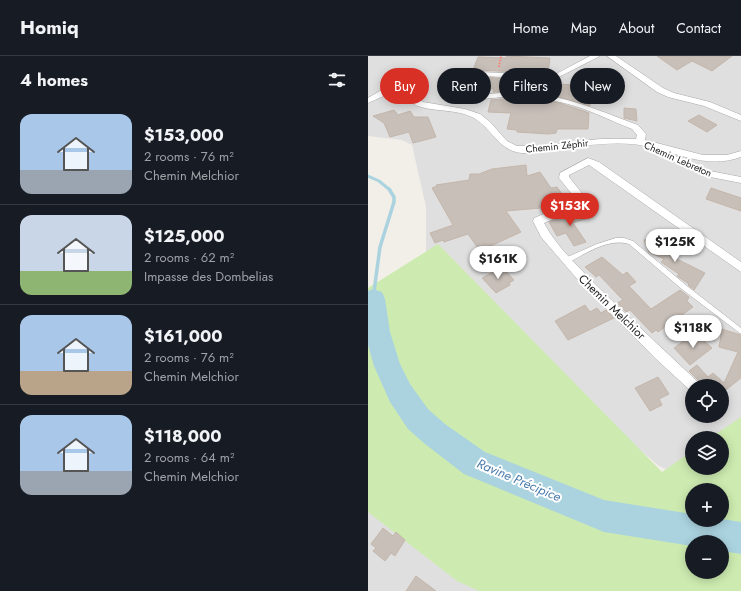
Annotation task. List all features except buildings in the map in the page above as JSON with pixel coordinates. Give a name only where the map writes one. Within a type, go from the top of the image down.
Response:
[{"type":"street","points":[[491,74],[555,77],[596,56]]},
{"type":"street","points":[[611,56],[660,90],[671,95],[707,104],[741,118]]},
{"type":"street","name":"Chemin Zéphir","points":[[368,102],[388,90],[396,88],[413,101],[423,105],[476,115],[504,144],[515,149],[532,150],[620,140],[640,142],[712,160],[731,158],[741,154]]},
{"type":"street","points":[[491,96],[552,98],[563,100],[635,127],[642,134],[640,142]]},
{"type":"street","name":"Chemin Lebreton","points":[[640,142],[653,150],[708,174],[741,180]]},
{"type":"street","name":"Chemin Melchior","points":[[686,379],[580,276],[542,231],[538,221],[581,203],[580,197],[564,178],[565,173],[588,161],[596,164],[741,268]]},
{"type":"lane","name":"Chemin Melchior","points":[[567,260],[607,242],[624,239],[630,242],[685,288],[741,331]]},
{"type":"shaded area","points":[[368,56],[741,56],[741,459],[729,465],[729,431],[685,431],[685,475],[711,475],[693,481],[659,466],[594,411],[426,259],[426,207],[412,145],[402,140],[368,136]]},
{"type":"shaded area","points":[[368,481],[520,591],[368,591]]},
{"type":"green space","points":[[438,244],[662,472],[685,456],[685,475],[729,475],[729,431],[720,431],[741,417],[741,591],[479,591],[457,581],[368,512],[368,288]]},
{"type":"waterway","points":[[368,176],[379,181],[389,189]]},
{"type":"waterway","points":[[368,297],[373,299],[380,247],[394,202],[394,197],[389,189]]},
{"type":"waterway","name":"Ravine Précipice","points":[[373,299],[377,332],[387,366],[400,393],[418,419],[435,434],[475,463],[604,516],[741,538]]}]
